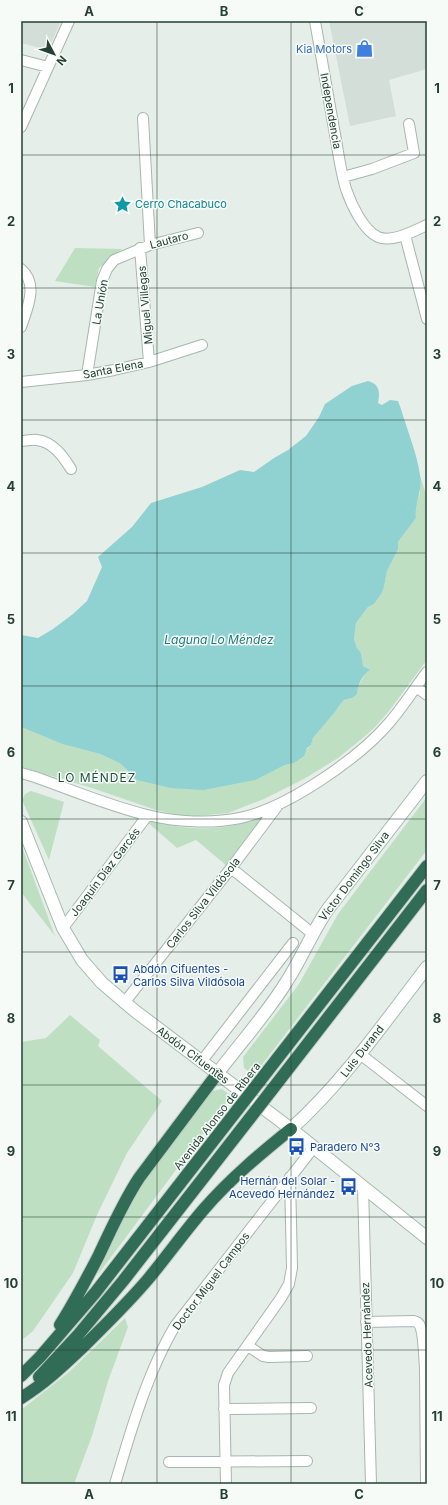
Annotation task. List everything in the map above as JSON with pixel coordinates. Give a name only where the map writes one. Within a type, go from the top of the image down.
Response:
[{"type":"highway","name":"Avenida Alonso de Ribera","points":[[21,1376],[40,1358],[95,1293],[427,866]]},
{"type":"highway","points":[[21,1394],[59,1357],[98,1311],[427,890]]},
{"type":"highway","points":[[40,1358],[84,1283],[129,1193],[217,1074]]},
{"type":"highway","points":[[21,1398],[62,1366],[111,1320],[138,1290],[189,1226],[221,1191],[256,1158],[291,1129]]},
{"type":"street","points":[[21,127],[69,21]]},
{"type":"street","name":"Independencia","points":[[315,21],[343,177],[349,198],[354,208],[373,234],[385,238],[405,235],[427,225]]},
{"type":"street","points":[[21,60],[48,67]]},
{"type":"street","points":[[143,118],[150,245]]},
{"type":"street","points":[[343,177],[372,169],[414,153],[409,124]]},
{"type":"street","name":"Lautaro","points":[[140,248],[198,233]]},
{"type":"street","points":[[405,235],[427,319]]},
{"type":"street","name":"Miguel Villegas","points":[[140,248],[149,362]]},
{"type":"street","name":"La Unión","points":[[87,375],[102,281],[107,269],[114,260],[140,248]]},
{"type":"street","points":[[21,269],[27,276],[31,292],[21,327]]},
{"type":"street","name":"Santa Elena","points":[[21,382],[87,375],[149,362],[202,345]]},
{"type":"street","points":[[21,441],[37,440],[51,446],[59,452],[71,469]]},
{"type":"street","points":[[21,773],[147,816],[184,821],[220,821],[241,818],[259,812],[302,791],[333,772],[371,741],[388,724],[427,672]]},
{"type":"street","points":[[416,687],[427,695]]},
{"type":"street","name":"Víctor Domingo Silva","points":[[217,1074],[282,989],[300,959],[319,921],[427,781]]},
{"type":"street","name":"Carlos Silva Vildósola","points":[[124,1003],[280,802]]},
{"type":"street","name":"Joaquín Díaz Garcés","points":[[63,928],[147,816]]},
{"type":"street","name":"Abdón Cifuentes","points":[[21,822],[63,928],[75,950],[92,972],[124,1003],[291,1129],[427,1238]]},
{"type":"street","points":[[230,868],[313,934]]},
{"type":"street","points":[[201,1062],[294,943]]},
{"type":"street","name":"Luis Durand","points":[[291,1129],[324,1098],[427,967]]},
{"type":"street","points":[[360,1054],[427,1106]]},
{"type":"street","name":"Doctor Miguel Campos","points":[[115,1484],[146,1391],[169,1336],[182,1317],[314,1147]]},
{"type":"street","points":[[226,1484],[224,1385],[226,1379],[286,1291],[291,1276],[290,1177]]},
{"type":"street","name":"Acevedo Hernández","points":[[363,1187],[372,1484]]},
{"type":"street","points":[[366,1322],[414,1321],[421,1327],[425,1368],[426,1484]]},
{"type":"street","points":[[248,1346],[263,1356],[307,1356]]},
{"type":"street","points":[[224,1410],[311,1408]]},
{"type":"street","points":[[170,1462],[306,1461]]},
{"type":"shaded area","points":[[21,21],[61,21],[48,50],[21,43]]},
{"type":"shaded area","name":"Kia Motors","points":[[329,21],[427,21],[427,69],[389,80],[396,116],[350,126]]},
{"type":"green space","points":[[75,248],[122,249],[99,268],[95,287],[55,281]]},
{"type":"green space","points":[[420,476],[427,497],[427,660],[389,711],[375,727],[338,758],[304,779],[264,799],[228,813],[198,816],[178,815],[156,810],[89,787],[21,767],[21,727],[62,744],[100,754],[121,763],[128,772],[275,770],[285,765],[294,763],[311,745],[313,738],[344,700],[352,698],[365,674],[369,670],[363,666],[361,653],[357,648],[354,639],[356,623],[368,607],[374,604],[384,587],[387,571],[394,556],[398,542],[416,518],[415,507],[420,493]]},
{"type":"green space","points":[[31,791],[64,802],[49,860],[22,800],[25,794]]},
{"type":"green space","points":[[427,797],[427,850],[254,1075],[244,1068],[243,1057],[299,984],[338,914]]},
{"type":"green space","points":[[256,818],[261,820],[227,866],[196,840],[177,848],[145,820],[187,828],[215,828],[242,823]]},
{"type":"green space","points":[[21,844],[55,936],[21,892]]},
{"type":"green space","points":[[70,1015],[100,1040],[98,1046],[162,1101],[127,1153],[97,1215],[73,1273],[33,1331],[21,1341],[21,1042],[46,1038]]},
{"type":"green space","points":[[222,1089],[231,1096],[97,1276],[124,1210],[147,1175],[212,1091]]},
{"type":"green space","points":[[125,1318],[128,1327],[108,1381],[92,1436],[74,1484],[21,1484],[21,1410],[69,1372]]},
{"type":"water","name":"Laguna Lo Méndez","points":[[368,381],[375,384],[378,389],[378,403],[382,405],[390,400],[398,401],[401,409],[419,467],[421,481],[416,507],[416,518],[398,542],[398,549],[387,571],[381,594],[374,604],[368,607],[356,623],[354,639],[357,648],[361,653],[363,666],[370,670],[361,680],[357,694],[352,698],[344,700],[313,738],[311,745],[307,748],[304,756],[294,763],[285,765],[255,780],[203,790],[171,788],[137,780],[120,763],[100,754],[62,744],[21,727],[21,635],[38,638],[73,614],[87,601],[102,567],[98,557],[132,527],[151,503],[202,487],[240,470],[254,472],[288,450],[306,436],[319,417],[325,404],[352,386]]},
{"type":"place","name":"Kia Motors","points":[[365,49]]},
{"type":"place","name":"Cerro Chacabuco","points":[[122,204]]},
{"type":"place","name":"Abdón Cifuentes - Carlos Silva Vildósola","points":[[120,975]]},
{"type":"place","name":"Paradero N°3","points":[[297,1147]]},
{"type":"place","name":"Hernán del Solar - Acevedo Hernández","points":[[348,1187]]},
{"type":"district","name":"LO MÉNDEZ","points":[[97,777]]}]
